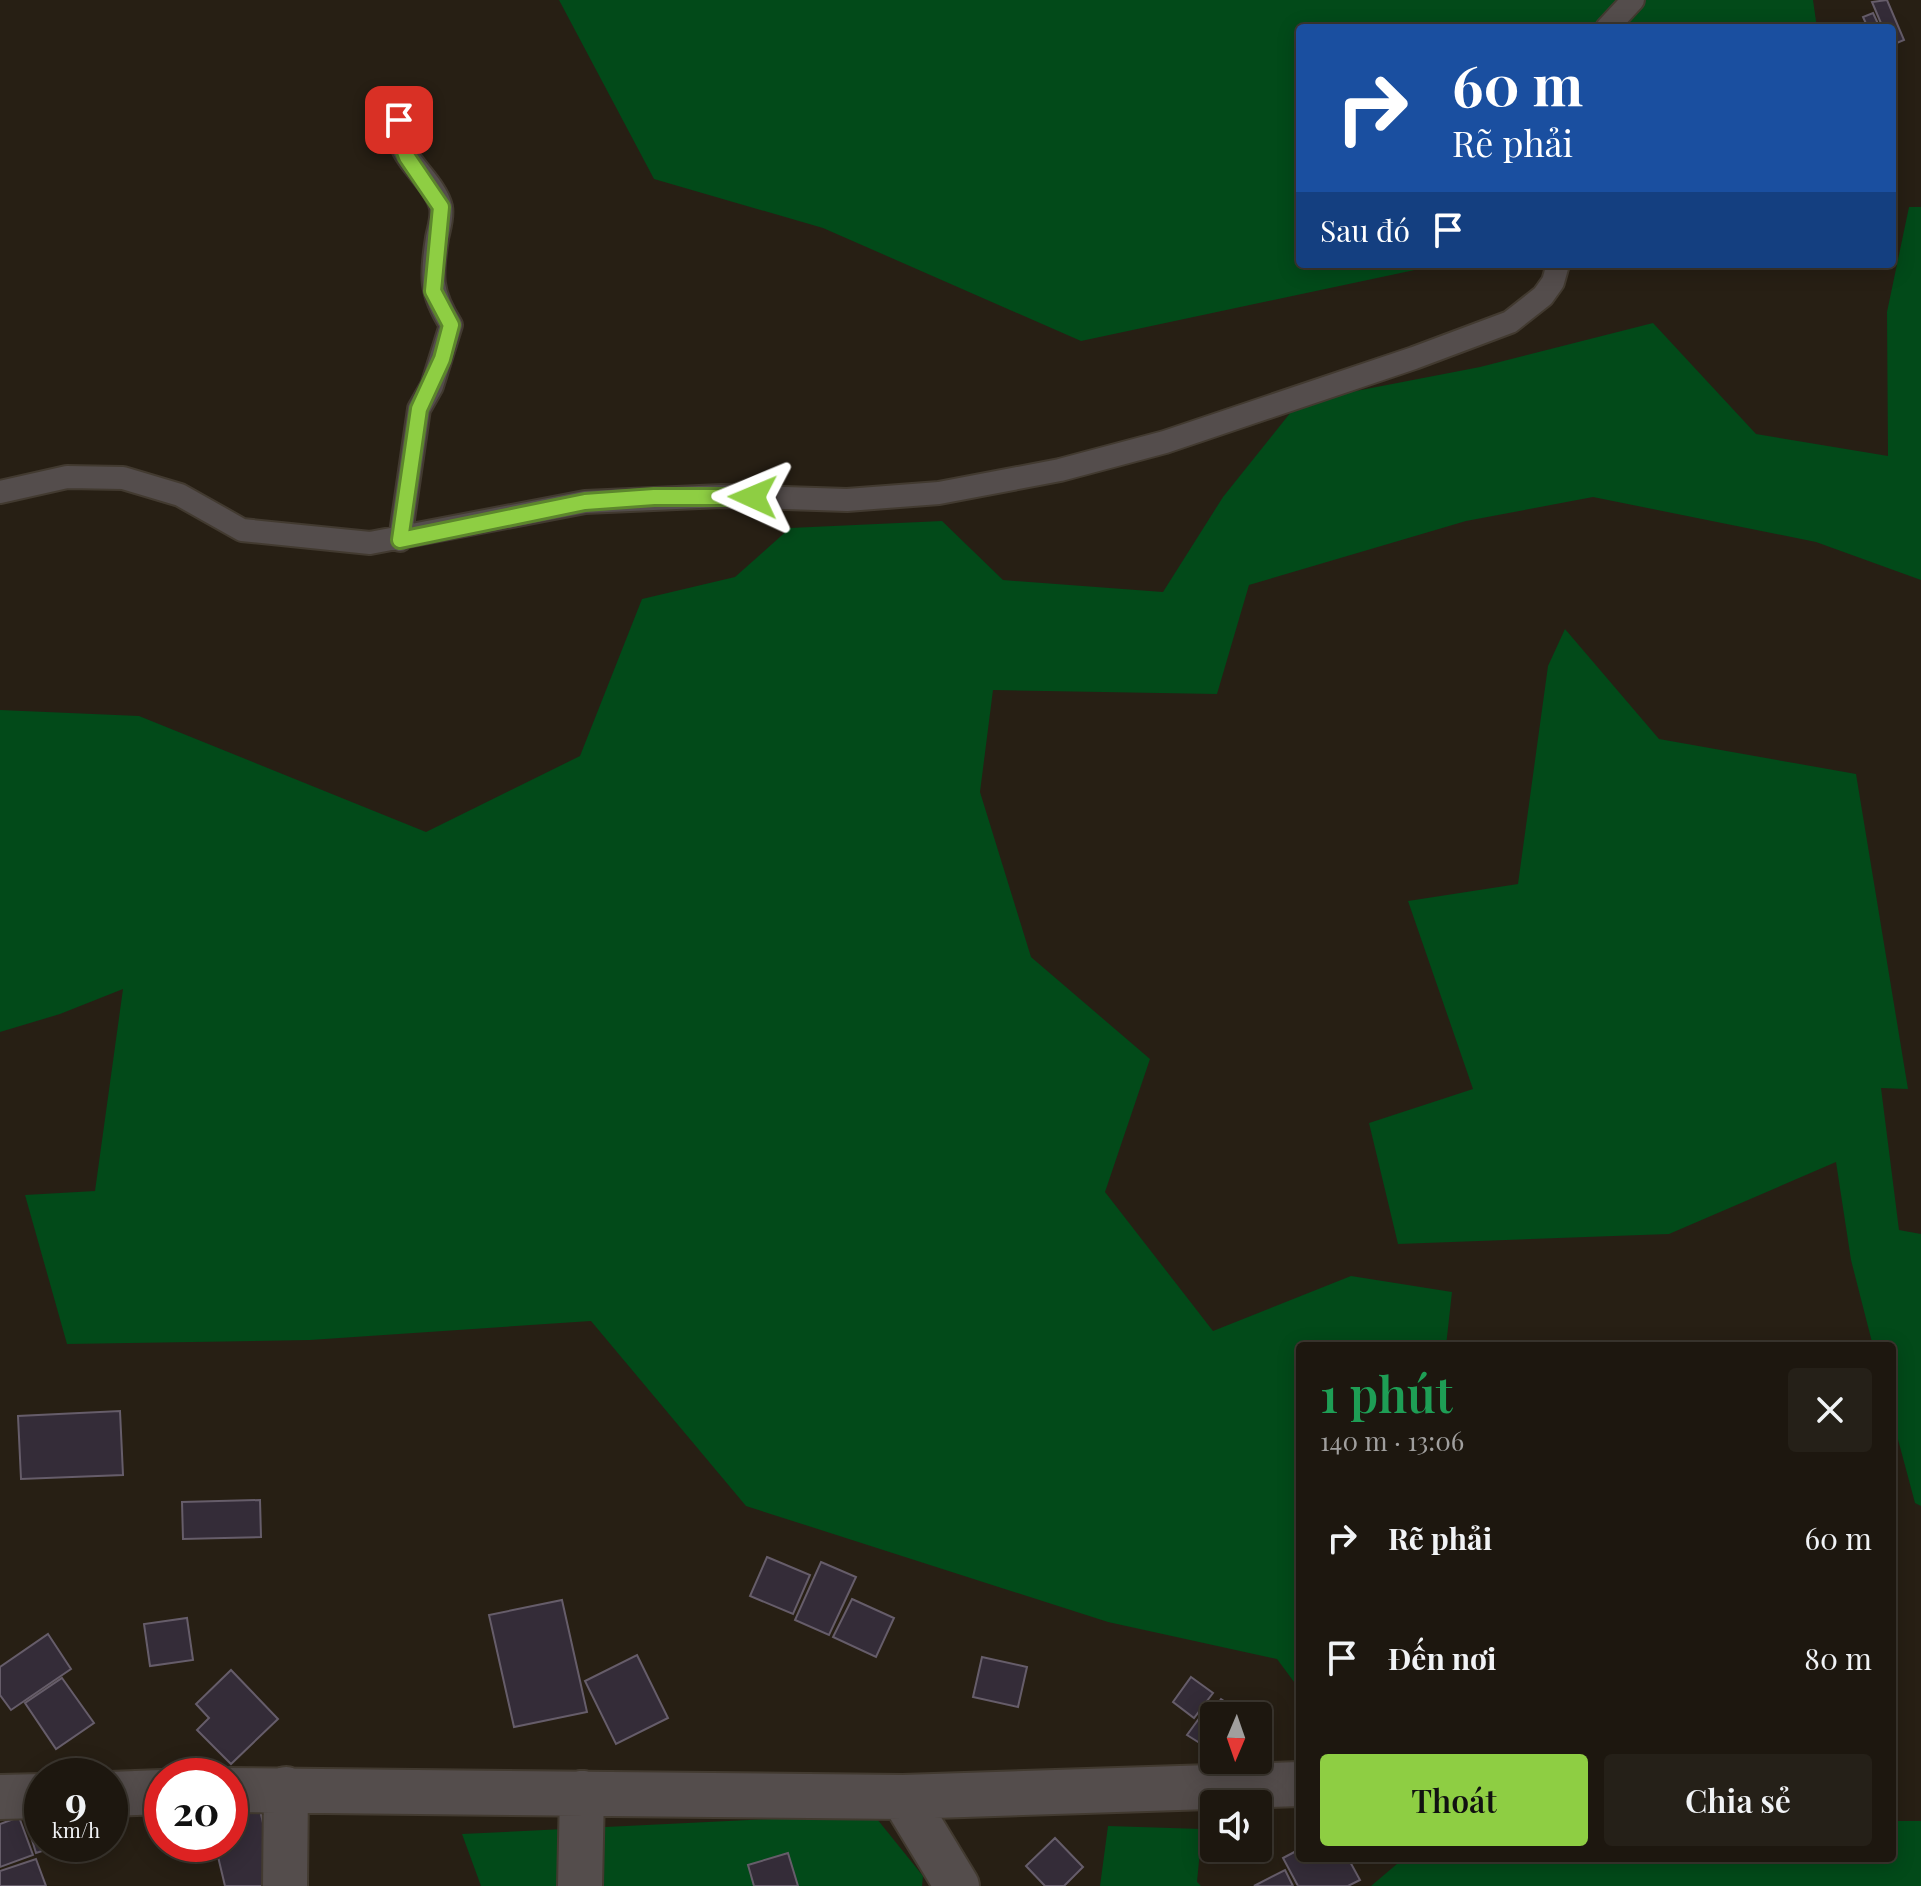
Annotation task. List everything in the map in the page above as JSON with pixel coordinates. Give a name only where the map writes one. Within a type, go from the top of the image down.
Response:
[{"type":"street","points":[[248,1790],[903,1797],[1296,1784]]},
{"type":"street","points":[[285,1886],[286,1789]]},
{"type":"street","points":[[580,1886],[582,1793]]},
{"type":"street","points":[[0,1797],[24,1796]]},
{"type":"street","points":[[903,1797],[957,1886]]},
{"type":"lane","points":[[1611,24],[1633,0]]},
{"type":"lane","points":[[400,540],[419,409],[440,364],[451,325],[433,291],[441,207],[407,157],[398,134],[399,120],[407,111]]},
{"type":"lane","points":[[0,492],[67,477],[123,478],[180,495],[242,530],[344,543],[400,540],[585,502],[708,496],[847,500],[939,493],[1060,470],[1180,437],[1414,358],[1510,322],[1543,296],[1553,282],[1557,268]]},
{"type":"green space","points":[[559,0],[1813,0],[1816,24],[1296,24],[1296,268],[1424,268],[1081,341],[823,228],[654,179]]},
{"type":"green space","points":[[1909,207],[1921,207],[1921,580],[1816,542],[1593,497],[1466,521],[1249,585],[1217,694],[993,690],[980,792],[1031,957],[1150,1059],[1105,1192],[1213,1331],[1351,1276],[1452,1292],[1446,1342],[1296,1342],[1296,1685],[1277,1659],[1108,1622],[746,1506],[591,1321],[310,1340],[67,1344],[25,1195],[95,1191],[123,989],[60,1014],[0,1032],[0,710],[139,716],[426,832],[580,756],[642,599],[735,577],[790,528],[942,521],[1003,580],[1163,592],[1223,497],[1299,402],[1480,367],[1653,323],[1756,434],[1888,456],[1887,312]]},
{"type":"green space","points":[[1565,629],[1659,739],[1856,774],[1908,1089],[1881,1088],[1899,1230],[1921,1234],[1921,1506],[1915,1503],[1896,1432],[1896,1342],[1872,1342],[1851,1260],[1836,1162],[1669,1234],[1398,1244],[1369,1123],[1473,1089],[1408,901],[1518,884],[1548,666]]},
{"type":"green space","points":[[873,1814],[923,1876],[922,1886],[481,1886],[462,1834]]},
{"type":"green space","points":[[1896,1821],[1921,1821],[1921,1886],[1371,1886],[1399,1862],[1896,1862]]},
{"type":"green space","points":[[1108,1826],[1200,1829],[1197,1882],[1201,1886],[1100,1886]]},
{"type":"building","points":[[1887,0],[1904,40],[1896,43],[1896,24],[1881,24],[1872,2]]},
{"type":"building","points":[[1873,13],[1878,24],[1866,24],[1863,17]]},
{"type":"building","points":[[120,1411],[123,1475],[21,1479],[18,1416]]},
{"type":"building","points":[[260,1500],[261,1537],[183,1539],[182,1502]]},
{"type":"building","points":[[767,1557],[810,1575],[793,1614],[750,1596]]},
{"type":"building","points":[[821,1562],[856,1577],[829,1635],[795,1620]]},
{"type":"building","points":[[852,1599],[894,1618],[876,1657],[833,1637]]},
{"type":"building","points":[[562,1600],[587,1712],[514,1727],[489,1615]]},
{"type":"building","points":[[187,1618],[193,1660],[150,1666],[144,1624]]},
{"type":"building","points":[[48,1634],[71,1669],[11,1710],[0,1695],[0,1667]]},
{"type":"building","points":[[637,1655],[668,1718],[616,1744],[585,1681]]},
{"type":"building","points":[[982,1657],[1027,1667],[1018,1707],[973,1697]]},
{"type":"building","points":[[231,1670],[278,1719],[237,1758],[225,1758],[197,1730],[209,1718],[196,1704]]},
{"type":"building","points":[[1191,1677],[1213,1693],[1206,1702],[1200,1702],[1200,1710],[1194,1718],[1173,1702]]},
{"type":"building","points":[[62,1678],[94,1723],[56,1749],[25,1703]]},
{"type":"building","points":[[1200,1717],[1200,1743],[1187,1735]]},
{"type":"building","points":[[259,1805],[277,1886],[225,1886],[219,1862],[248,1862],[248,1808]]},
{"type":"building","points":[[19,1817],[24,1831],[24,1858],[0,1867],[0,1824]]},
{"type":"building","points":[[1055,1838],[1083,1867],[1064,1886],[1045,1886],[1026,1866]]},
{"type":"building","points":[[1296,1851],[1296,1862],[1350,1862],[1360,1880],[1348,1886],[1298,1886],[1283,1858]]},
{"type":"building","points":[[788,1853],[798,1886],[754,1886],[748,1865]]},
{"type":"building","points":[[37,1862],[46,1886],[0,1886],[0,1871]]},
{"type":"building","points":[[1285,1870],[1293,1886],[1254,1886]]},
{"type":"route","points":[[399,120],[398,134],[407,157],[441,207],[432,281],[436,301],[451,325],[448,343],[432,386],[419,409],[400,540],[524,512],[585,502],[654,497],[753,497]]}]
